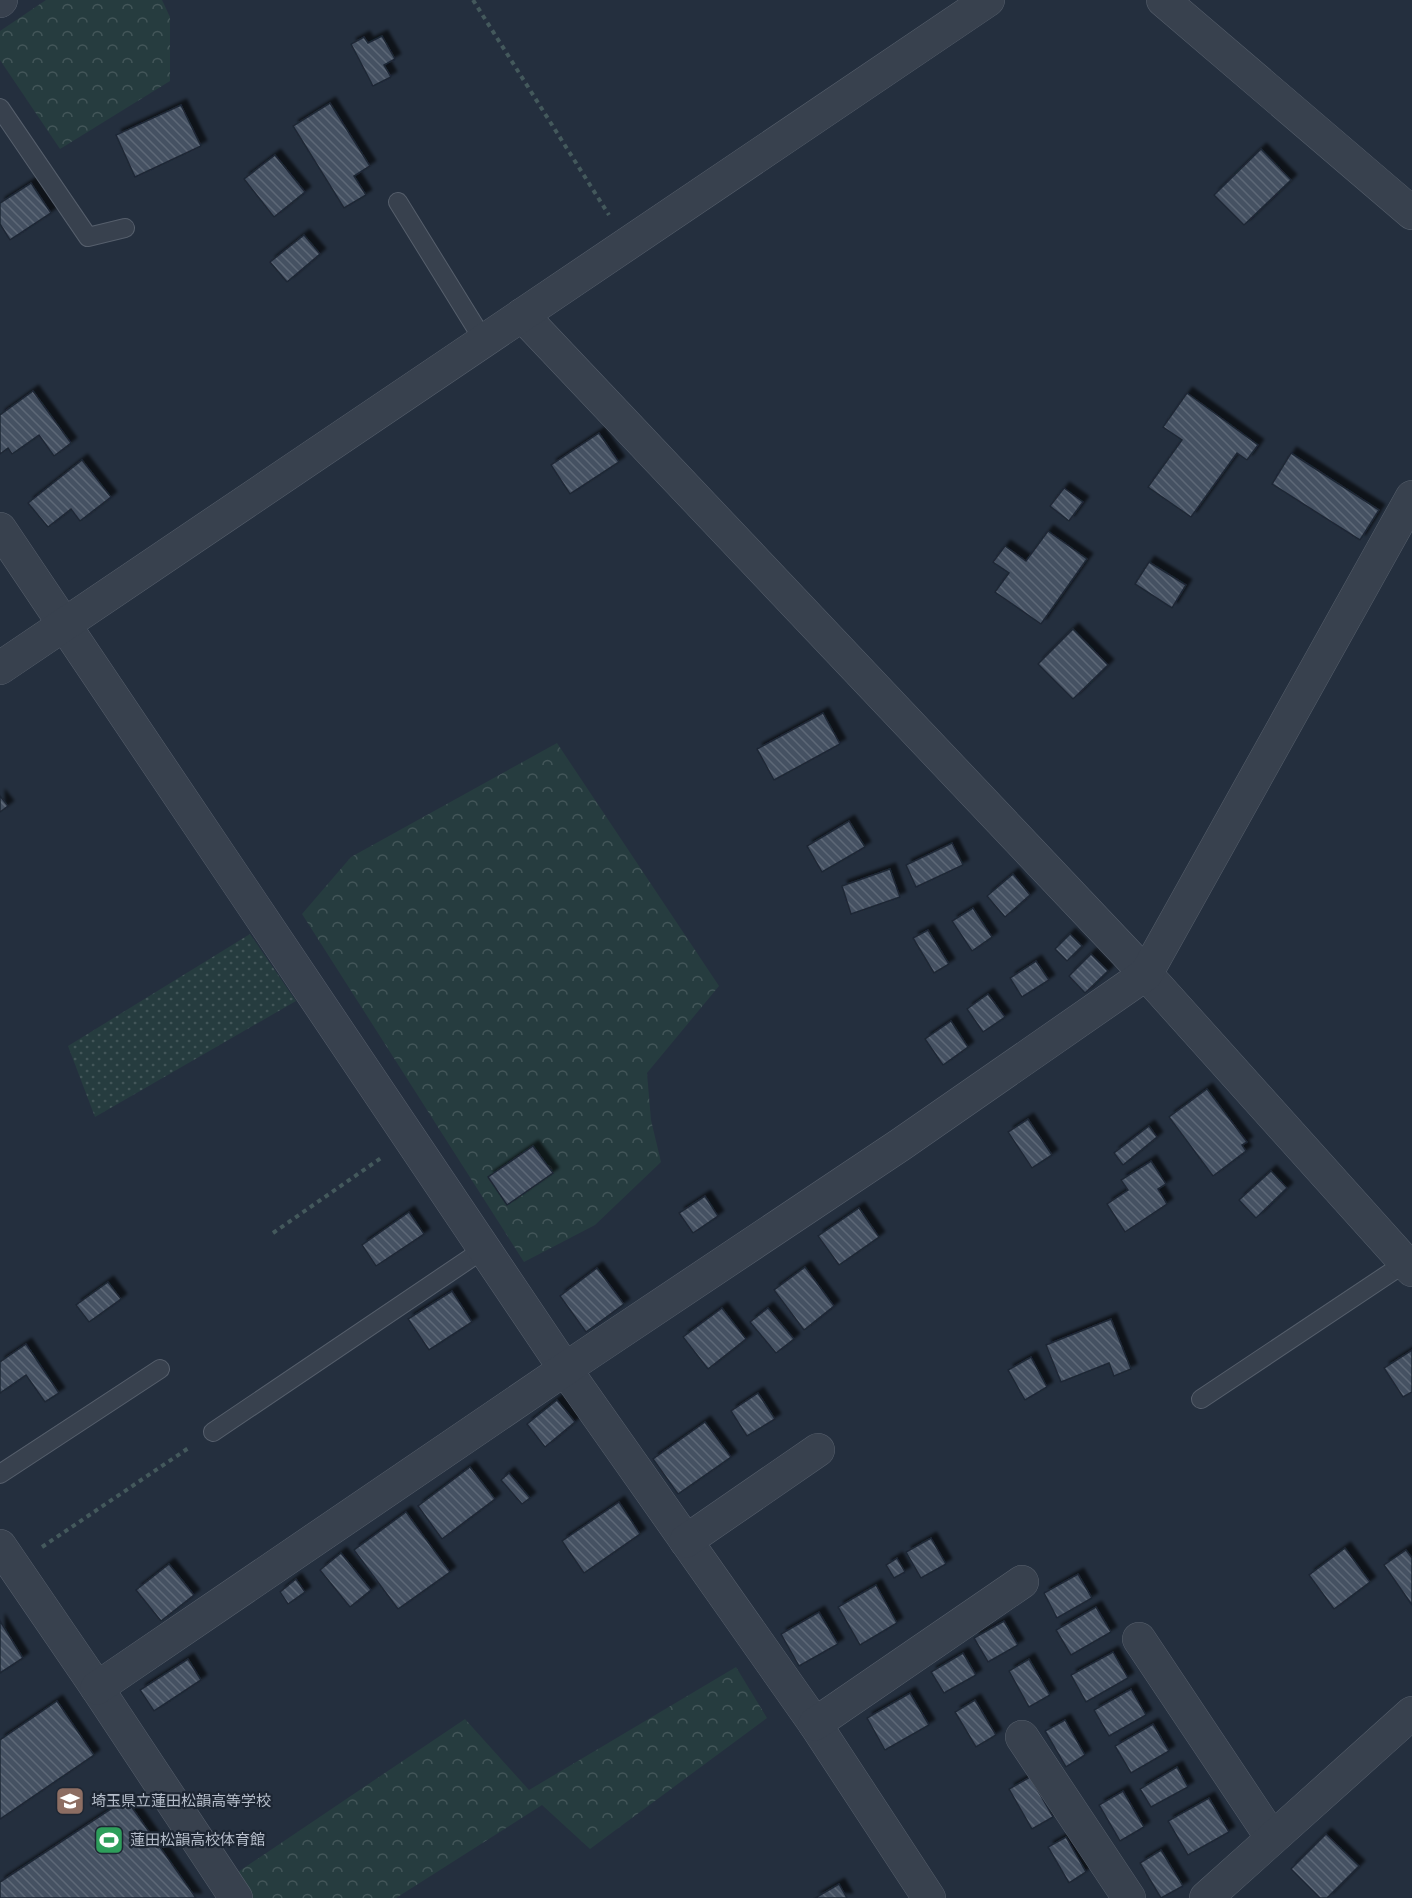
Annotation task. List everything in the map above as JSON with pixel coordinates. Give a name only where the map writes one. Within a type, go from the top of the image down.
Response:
[{"type":"street","points":[[0,668],[988,0]]},
{"type":"street","points":[[1163,0],[1412,213]]},
{"type":"street","points":[[522,315],[1146,974],[1409,1267]]},
{"type":"street","points":[[97,1688],[565,1369],[900,1145],[1146,974],[1412,497]]},
{"type":"street","points":[[0,529],[565,1369],[815,1724],[929,1898]]},
{"type":"street","points":[[686,1541],[818,1450]]},
{"type":"street","points":[[7,1556],[236,1898]]},
{"type":"street","points":[[815,1724],[1022,1582]]},
{"type":"street","points":[[1139,1640],[1272,1838]]},
{"type":"street","points":[[1206,1898],[1412,1713]]},
{"type":"street","points":[[1022,1737],[1130,1898]]},
{"type":"lane","points":[[0,108],[88,237],[126,228]]},
{"type":"lane","points":[[398,202],[484,341]]},
{"type":"lane","points":[[213,1432],[484,1249]]},
{"type":"lane","points":[[1201,1399],[1409,1267]]},
{"type":"lane","points":[[0,1474],[160,1369]]},
{"type":"path","points":[[473,0],[628,244]]},
{"type":"path","points":[[273,1233],[410,1138]]},
{"type":"path","points":[[7,1556],[213,1432]]},
{"type":"green space","points":[[46,0],[162,0],[170,17],[170,81],[60,149],[0,60],[0,31]]},
{"type":"green space","points":[[557,743],[719,986],[647,1073],[651,1120],[661,1162],[595,1225],[524,1262],[302,914],[351,857]]},
{"type":"green space","points":[[250,934],[296,1001],[95,1117],[68,1046]]},
{"type":"green space","points":[[736,1667],[767,1718],[590,1849],[542,1805],[396,1898],[251,1898],[235,1874],[465,1719],[529,1790]]},
{"type":"building","points":[[382,36],[395,59],[384,65],[391,77],[373,86],[351,44],[364,37],[368,43]]},
{"type":"building","points":[[330,103],[370,166],[354,176],[366,195],[344,208],[293,126]]},
{"type":"building","points":[[181,105],[201,146],[135,177],[116,135]]},
{"type":"building","points":[[1261,149],[1291,180],[1244,225],[1214,195]]},
{"type":"building","points":[[275,155],[305,192],[274,217],[244,179]]},
{"type":"building","points":[[31,183],[51,213],[10,240],[0,224],[0,203]]},
{"type":"building","points":[[304,235],[320,254],[287,282],[270,262]]},
{"type":"building","points":[[33,391],[71,443],[54,456],[39,435],[12,454],[8,448],[0,454],[0,415]]},
{"type":"building","points":[[1187,393],[1258,445],[1247,460],[1237,453],[1191,517],[1148,487],[1182,440],[1163,427]]},
{"type":"building","points":[[599,433],[619,462],[570,494],[551,465]]},
{"type":"building","points":[[1291,453],[1379,510],[1360,540],[1272,484]]},
{"type":"building","points":[[82,460],[111,497],[80,521],[71,509],[48,527],[28,503]]},
{"type":"building","points":[[1064,488],[1083,502],[1069,521],[1050,506]]},
{"type":"building","points":[[1048,531],[1087,559],[1041,624],[995,592],[1009,573],[993,562],[1005,546],[1026,561]]},
{"type":"building","points":[[1149,562],[1186,585],[1172,608],[1135,584]]},
{"type":"building","points":[[1073,629],[1108,665],[1073,699],[1038,664]]},
{"type":"building","points":[[823,713],[840,744],[774,780],[757,749]]},
{"type":"building","points":[[0,796],[8,806],[0,812]]},
{"type":"building","points":[[849,821],[865,847],[822,872],[807,846]]},
{"type":"building","points":[[952,843],[963,865],[916,887],[906,865]]},
{"type":"building","points":[[890,869],[900,897],[851,914],[842,886]]},
{"type":"building","points":[[1013,874],[1030,895],[1005,917],[987,896]]},
{"type":"building","points":[[973,908],[992,937],[972,951],[952,921]]},
{"type":"building","points":[[928,930],[949,964],[934,973],[913,938]]},
{"type":"building","points":[[1070,934],[1082,946],[1067,961],[1055,949]]},
{"type":"building","points":[[1091,954],[1108,971],[1085,993],[1069,976]]},
{"type":"building","points":[[1036,961],[1049,980],[1022,997],[1010,978]]},
{"type":"building","points":[[988,994],[1005,1017],[983,1032],[967,1009]]},
{"type":"building","points":[[951,1021],[968,1047],[943,1065],[925,1039]]},
{"type":"building","points":[[1207,1089],[1247,1142],[1242,1145],[1246,1151],[1213,1176],[1169,1117]]},
{"type":"building","points":[[1028,1119],[1052,1155],[1032,1168],[1008,1132]]},
{"type":"building","points":[[1149,1126],[1157,1137],[1123,1165],[1114,1153]]},
{"type":"building","points":[[533,1146],[553,1173],[507,1205],[488,1177]]},
{"type":"building","points":[[1151,1161],[1166,1184],[1158,1189],[1167,1204],[1125,1232],[1107,1204],[1128,1190],[1121,1180]]},
{"type":"building","points":[[1271,1171],[1287,1188],[1256,1218],[1239,1200]]},
{"type":"building","points":[[705,1196],[718,1216],[693,1233],[679,1213]]},
{"type":"building","points":[[859,1208],[879,1237],[839,1265],[818,1236]]},
{"type":"building","points":[[409,1212],[424,1234],[376,1266],[362,1245]]},
{"type":"building","points":[[805,1267],[834,1306],[804,1330],[774,1290]]},
{"type":"building","points":[[597,1268],[624,1304],[586,1332],[560,1296]]},
{"type":"building","points":[[108,1282],[121,1299],[89,1322],[76,1305]]},
{"type":"building","points":[[452,1291],[472,1322],[429,1350],[408,1319]]},
{"type":"building","points":[[722,1308],[746,1339],[708,1369],[683,1337]]},
{"type":"building","points":[[768,1308],[794,1339],[776,1353],[750,1322]]},
{"type":"building","points":[[1111,1319],[1131,1369],[1114,1376],[1109,1363],[1061,1382],[1046,1345]]},
{"type":"building","points":[[26,1344],[59,1393],[45,1402],[26,1375],[0,1393],[0,1362]]},
{"type":"building","points":[[1412,1350],[1412,1392],[1403,1397],[1384,1368]]},
{"type":"building","points":[[1031,1357],[1047,1387],[1025,1400],[1008,1370]]},
{"type":"building","points":[[758,1393],[775,1419],[747,1436],[731,1411]]},
{"type":"building","points":[[557,1400],[575,1422],[545,1447],[527,1424]]},
{"type":"building","points":[[705,1422],[731,1457],[678,1494],[653,1459]]},
{"type":"building","points":[[470,1467],[495,1499],[442,1539],[418,1506]]},
{"type":"building","points":[[509,1473],[530,1498],[522,1504],[501,1480]]},
{"type":"building","points":[[619,1502],[640,1534],[584,1573],[562,1541]]},
{"type":"building","points":[[406,1512],[450,1572],[398,1609],[354,1550]]},
{"type":"building","points":[[931,1538],[946,1564],[921,1578],[906,1552]]},
{"type":"building","points":[[1345,1548],[1370,1582],[1334,1609],[1309,1575]]},
{"type":"building","points":[[1406,1550],[1412,1558],[1412,1605],[1384,1565]]},
{"type":"building","points":[[341,1553],[371,1590],[350,1607],[320,1570]]},
{"type":"building","points":[[897,1558],[905,1572],[894,1578],[886,1565]]},
{"type":"building","points":[[169,1564],[194,1595],[161,1621],[136,1590]]},
{"type":"building","points":[[1078,1574],[1092,1598],[1057,1618],[1044,1593]]},
{"type":"building","points":[[296,1579],[305,1592],[288,1604],[280,1592]]},
{"type":"building","points":[[876,1585],[897,1623],[860,1645],[838,1607]]},
{"type":"building","points":[[1096,1607],[1111,1632],[1071,1655],[1056,1630]]},
{"type":"building","points":[[819,1612],[838,1644],[799,1666],[781,1634]]},
{"type":"building","points":[[0,1621],[23,1658],[0,1673]]},
{"type":"building","points":[[1004,1621],[1018,1645],[988,1662],[974,1638]]},
{"type":"building","points":[[1113,1652],[1128,1678],[1086,1702],[1071,1675]]},
{"type":"building","points":[[963,1653],[976,1675],[944,1693],[931,1672]]},
{"type":"building","points":[[188,1659],[201,1680],[154,1711],[140,1690]]},
{"type":"building","points":[[1029,1659],[1050,1695],[1029,1707],[1009,1671]]},
{"type":"building","points":[[1131,1689],[1146,1715],[1109,1736],[1094,1710]]},
{"type":"building","points":[[910,1693],[929,1725],[885,1750],[867,1718]]},
{"type":"building","points":[[975,1700],[996,1735],[976,1747],[955,1712]]},
{"type":"building","points":[[57,1701],[94,1755],[0,1819],[0,1740]]},
{"type":"building","points":[[1065,1720],[1085,1755],[1066,1767],[1045,1731]]},
{"type":"building","points":[[1153,1724],[1169,1751],[1131,1773],[1115,1746]]},
{"type":"building","points":[[1177,1767],[1188,1787],[1151,1807],[1140,1789]]},
{"type":"building","points":[[1030,1777],[1053,1817],[1032,1829],[1009,1789]]},
{"type":"building","points":[[1123,1791],[1144,1827],[1120,1841],[1099,1805]]},
{"type":"building","points":[[1209,1798],[1229,1832],[1188,1855],[1168,1821]]},
{"type":"building","name":"蓮田松韻高校体育館","points":[[126,1799],[196,1898],[0,1898],[0,1882]]},
{"type":"building","points":[[1326,1834],[1359,1866],[1327,1898],[1320,1898],[1291,1869]]},
{"type":"building","points":[[1066,1837],[1086,1872],[1069,1883],[1048,1847]]},
{"type":"building","points":[[1161,1850],[1183,1886],[1161,1898],[1140,1863]]},
{"type":"building","points":[[839,1884],[847,1898],[815,1898]]},
{"type":"place","name":"埼玉県立蓮田松韻高等学校","points":[[70,1801]]},
{"type":"place","name":"蓮田松韻高校体育館","points":[[109,1840]]}]
